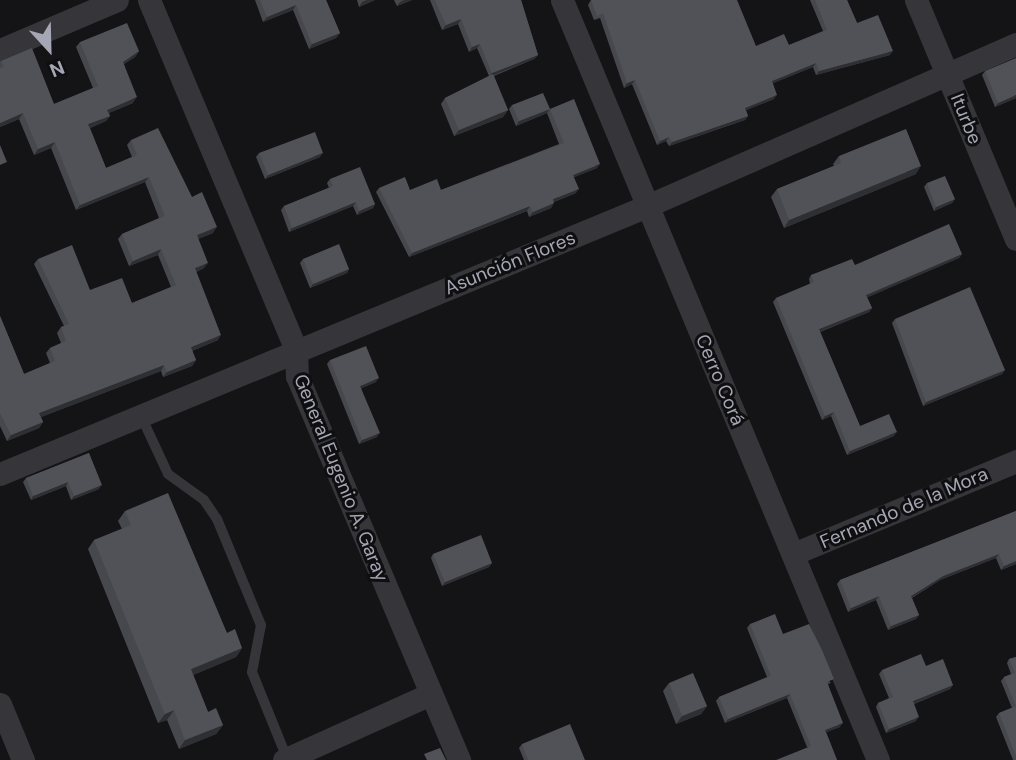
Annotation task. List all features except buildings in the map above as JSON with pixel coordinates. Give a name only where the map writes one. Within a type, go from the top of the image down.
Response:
[{"type":"street","points":[[0,50],[117,0]]},
{"type":"street","name":"General Eugenio A. Garay","points":[[149,0],[296,350],[296,376],[458,760]]},
{"type":"street","name":"Cerro Corá","points":[[562,0],[878,760]]},
{"type":"street","name":"Iturbe","points":[[916,0],[1016,239]]},
{"type":"street","name":"Asunción Flores","points":[[0,474],[647,206],[1016,44]]},
{"type":"street","name":"Fernando de la Mora","points":[[793,554],[1016,461]]},
{"type":"street","points":[[285,759],[430,694]]},
{"type":"street","points":[[0,704],[23,760]]},
{"type":"lane","points":[[141,415],[168,474],[204,500],[217,519],[261,625],[252,672],[285,759]]}]
